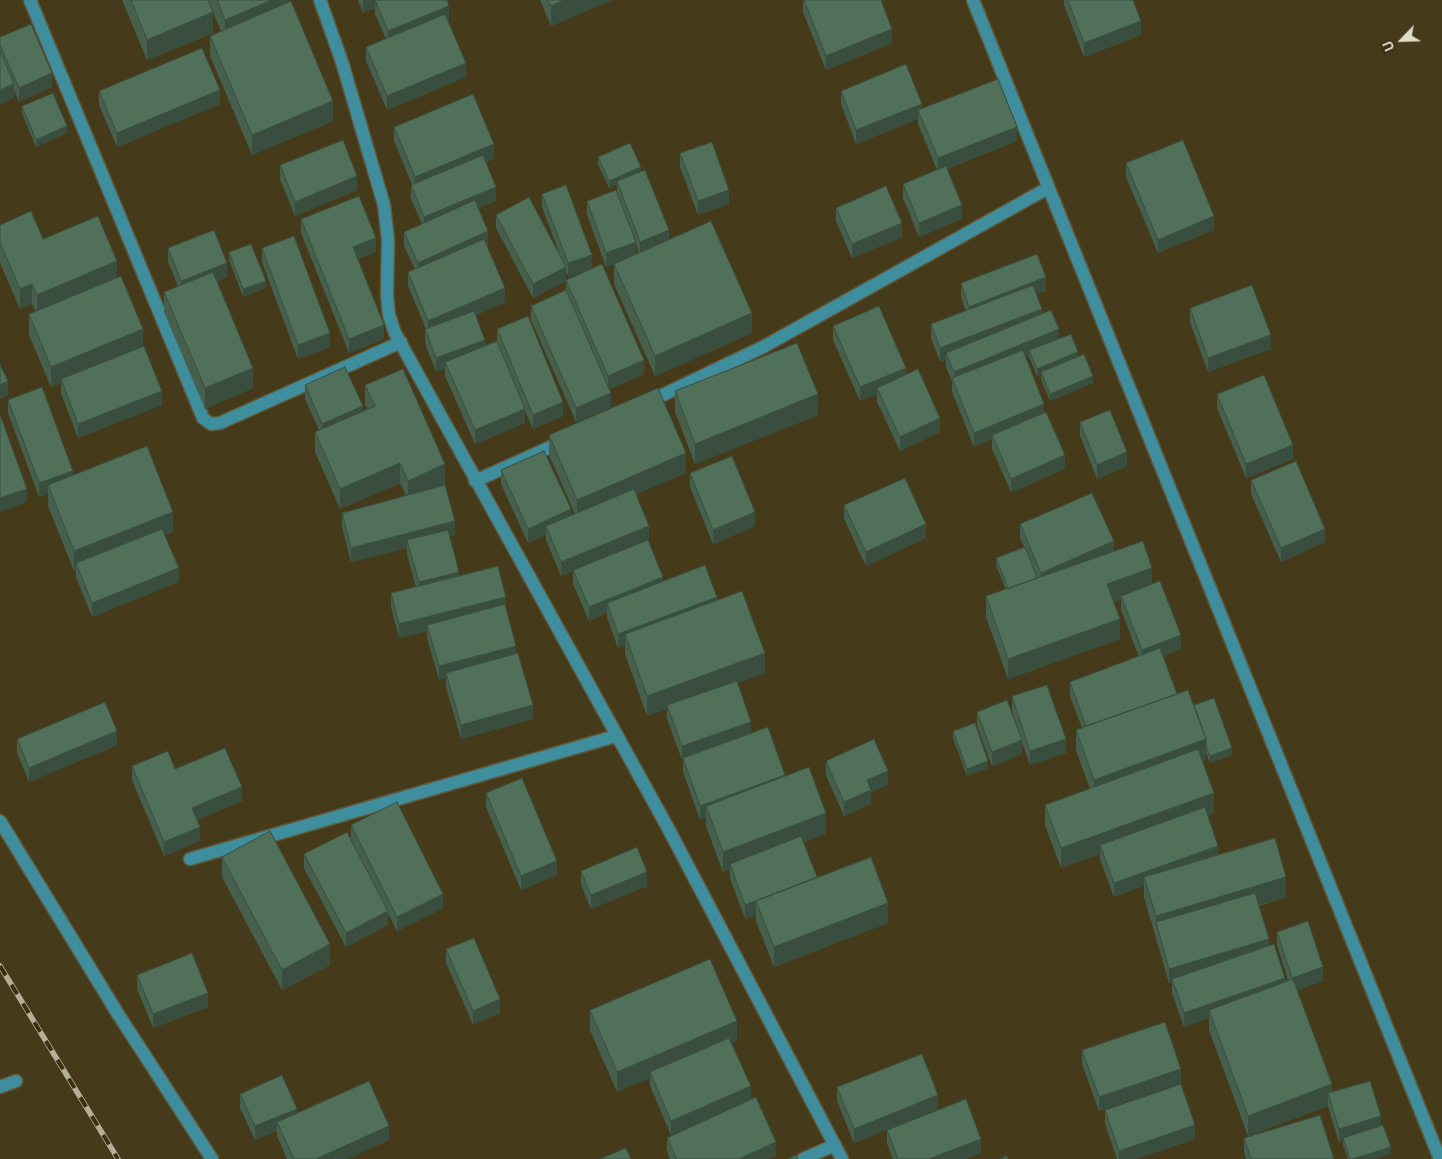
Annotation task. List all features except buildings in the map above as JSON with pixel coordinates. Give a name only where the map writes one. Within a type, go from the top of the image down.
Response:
[{"type":"street","points":[[30,0],[203,418],[211,424],[220,423],[401,342]]},
{"type":"street","points":[[320,0],[342,62],[384,205],[388,240],[387,295],[389,315],[395,333],[668,828],[842,1159]]},
{"type":"street","points":[[973,0],[1440,1159]]},
{"type":"street","points":[[634,410],[763,347],[1048,188]]},
{"type":"street","points":[[475,481],[572,438]]},
{"type":"street","points":[[190,859],[616,736]]},
{"type":"street","points":[[0,820],[118,1014],[212,1159]]},
{"type":"street","points":[[0,1087],[16,1081]]},
{"type":"street","points":[[803,1159],[835,1145]]},
{"type":"railway","points":[[0,966],[118,1159]]}]
